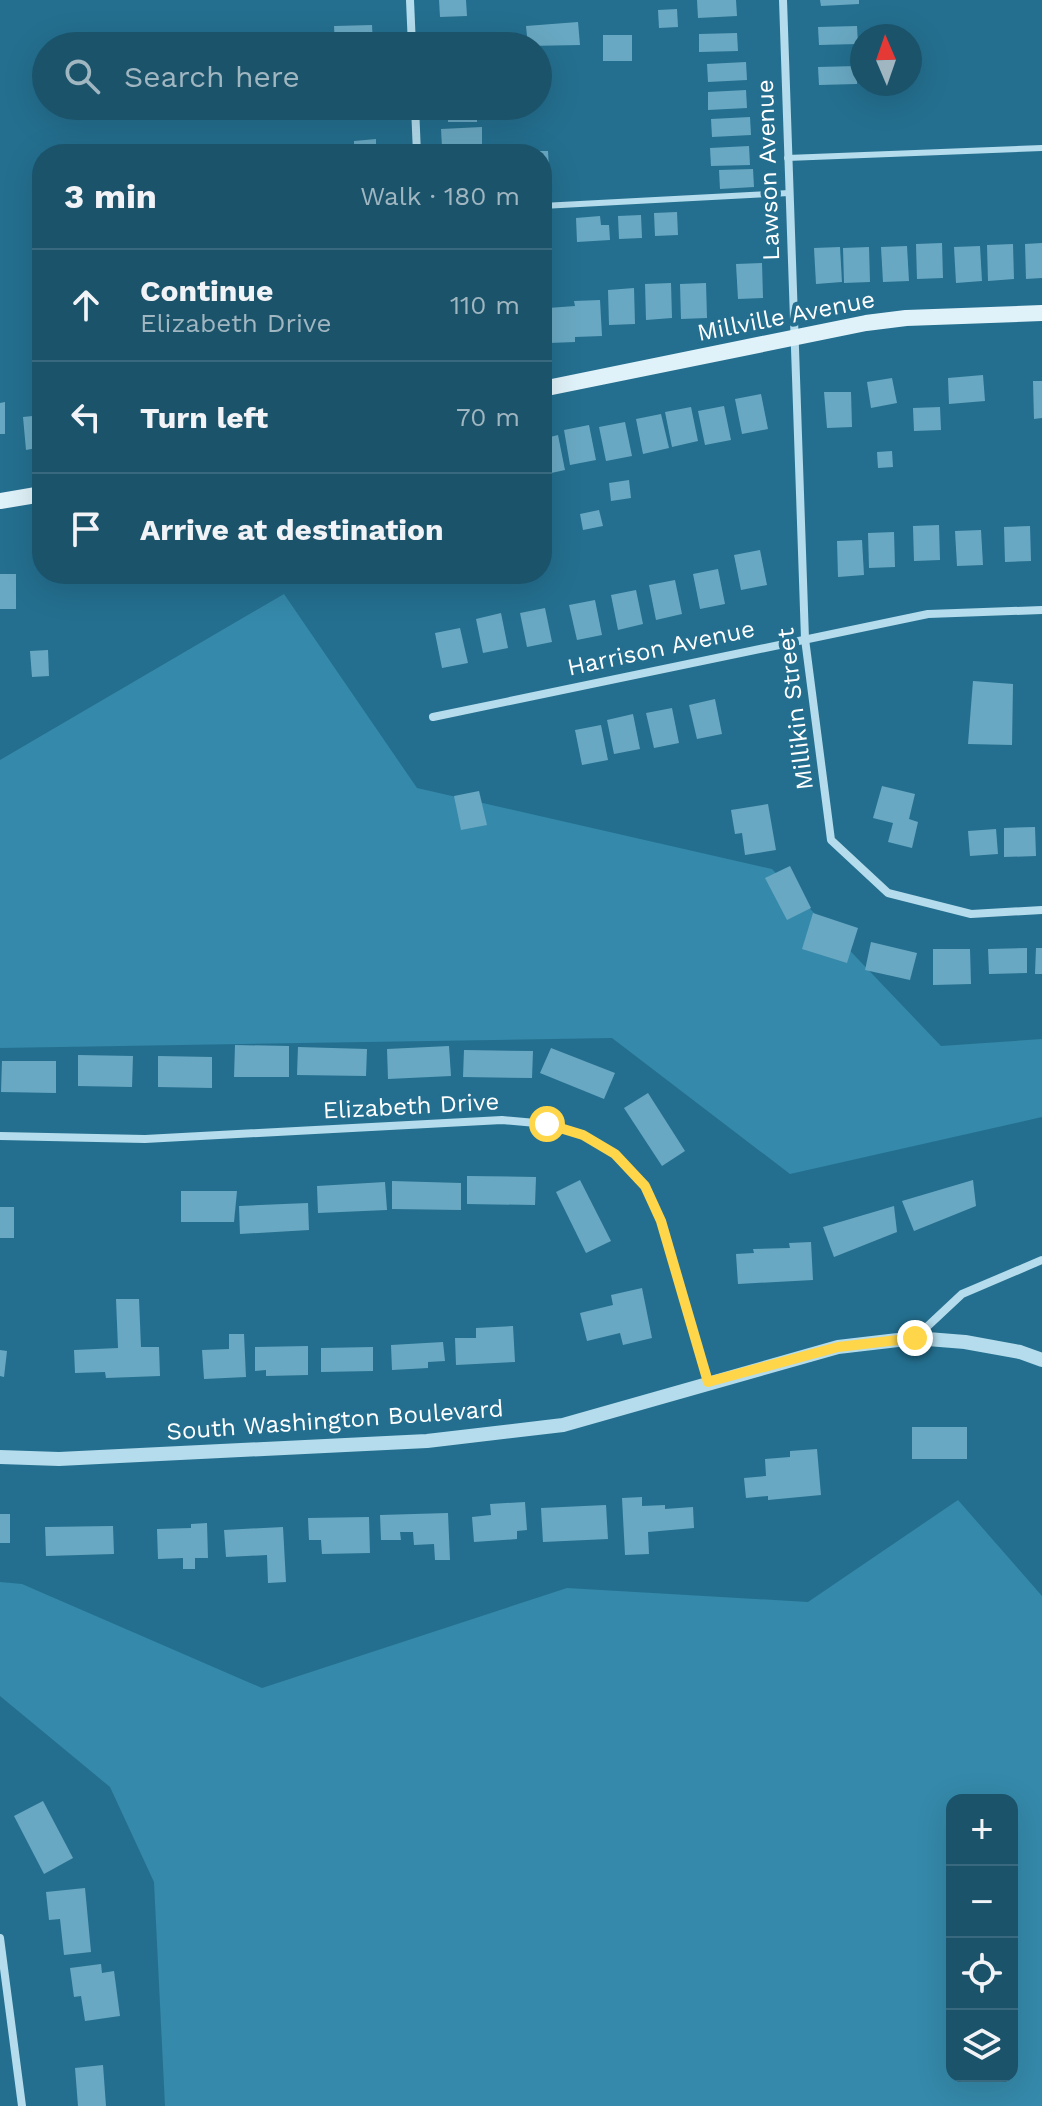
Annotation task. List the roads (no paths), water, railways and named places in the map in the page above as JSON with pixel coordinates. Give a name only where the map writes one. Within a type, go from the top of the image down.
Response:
[{"type":"main road","name":"Millville Avenue","points":[[552,387],[866,323],[906,318],[1042,313]]},
{"type":"main road","points":[[0,501],[32,496]]},
{"type":"street","points":[[410,0],[411,32]]},
{"type":"street","name":"Lawson Avenue","points":[[783,0],[794,338]]},
{"type":"street","points":[[416,120],[417,144]]},
{"type":"street","name":"Millikin Street","points":[[794,338],[805,639],[831,840],[888,893],[971,914],[1042,910]]},
{"type":"street","name":"Harrison Avenue","points":[[433,717],[928,614],[1042,610]]},
{"type":"street","name":"Elizabeth Drive","points":[[0,1136],[145,1139],[502,1120],[547,1124],[583,1135],[615,1154],[645,1186],[661,1221],[708,1382]]},
{"type":"street","points":[[915,1338],[962,1294],[1042,1260]]},
{"type":"street","name":"South Washington Boulevard","points":[[0,1457],[59,1459],[427,1441],[563,1425],[838,1347],[915,1338],[965,1342],[1020,1352],[1042,1360]]},
{"type":"street","points":[[0,1938],[22,2106]]},
{"type":"lane","points":[[787,158],[1042,148]]},
{"type":"lane","points":[[552,205],[789,193]]}]
